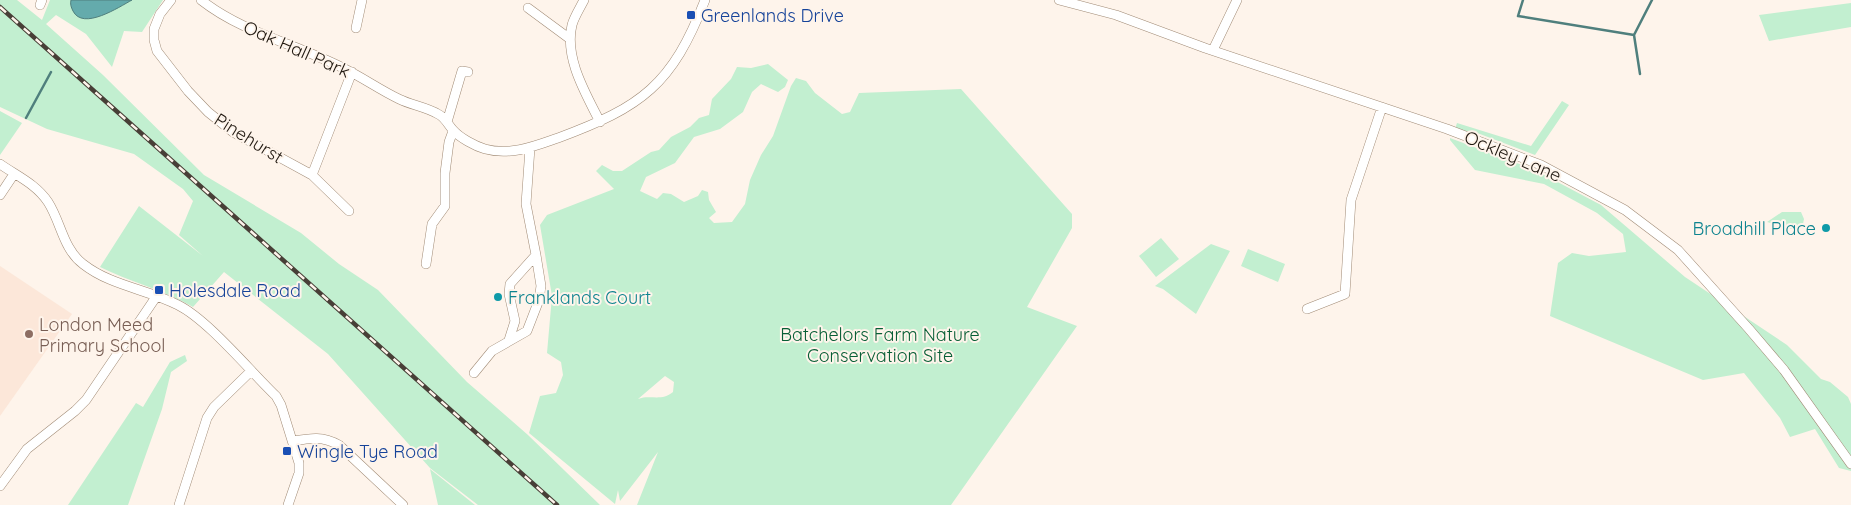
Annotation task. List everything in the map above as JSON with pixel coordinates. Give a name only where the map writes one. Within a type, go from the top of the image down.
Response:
[{"type":"street","name":"Pinehurst","points":[[171,0],[160,14],[154,29],[154,40],[158,51],[188,91],[208,112],[233,132],[312,175],[349,211]]},
{"type":"street","name":"Oak Hall Park","points":[[201,0],[228,18],[260,34],[317,54],[397,98],[437,113],[447,122]]},
{"type":"street","points":[[356,28],[362,0]]},
{"type":"street","points":[[584,0],[572,23],[570,38],[573,59],[600,122]]},
{"type":"street","points":[[468,72],[462,71],[447,122],[453,131],[484,149],[503,153],[530,148],[600,122],[648,93],[679,57],[694,31],[705,0]]},
{"type":"street","name":"Ockley Lane","points":[[1059,0],[1116,15],[1382,107],[1541,165],[1625,210],[1678,250],[1784,370],[1851,464]]},
{"type":"street","points":[[1213,50],[1237,0]]},
{"type":"street","points":[[528,8],[570,38]]},
{"type":"street","points":[[312,175],[352,72]]},
{"type":"street","points":[[1307,308],[1345,294],[1351,200],[1382,107]]},
{"type":"street","points":[[426,264],[432,224],[445,206],[445,172],[449,142],[453,131]]},
{"type":"street","points":[[474,373],[492,351],[527,331],[540,300],[541,286],[526,204],[530,148]]},
{"type":"street","points":[[0,164],[35,187],[48,202],[69,248],[82,264],[127,288],[178,305],[197,318],[278,400],[299,463],[299,473],[288,505]]},
{"type":"street","points":[[0,195],[14,174]]},
{"type":"street","points":[[509,340],[515,321],[509,294],[510,284],[536,255]]},
{"type":"street","points":[[0,486],[26,449],[75,411],[86,400],[156,297]]},
{"type":"street","points":[[513,326],[533,314]]},
{"type":"street","points":[[179,505],[208,418],[214,407],[250,372]]},
{"type":"street","points":[[293,441],[315,437],[328,439],[339,445],[403,505]]},
{"type":"shaded area","name":"London Meed Primary School","points":[[0,266],[72,314],[0,416]]},
{"type":"green space","points":[[0,0],[17,0],[42,20],[50,0],[163,0],[142,32],[124,31],[112,67],[86,34],[56,15],[46,24],[103,75],[204,175],[301,233],[339,264],[378,290],[467,382],[528,435],[600,505],[478,505],[430,468],[328,354],[224,272],[193,307],[100,267],[139,206],[203,256],[179,235],[193,201],[183,189],[134,154],[47,129],[0,107]]},
{"type":"green space","points":[[1851,3],[1851,27],[1769,41],[1759,15]]},
{"type":"green space","name":"Batchelors Farm Nature Conservation Site","points":[[768,64],[788,80],[785,87],[778,92],[761,84],[752,92],[743,112],[720,129],[694,137],[675,163],[646,177],[640,191],[657,199],[663,193],[671,194],[684,202],[698,196],[702,190],[708,192],[709,200],[716,212],[709,218],[714,223],[732,222],[745,204],[750,180],[761,155],[773,136],[791,86],[796,78],[806,81],[815,93],[842,114],[850,112],[859,93],[961,89],[1072,214],[1072,228],[1027,307],[1077,326],[951,505],[637,505],[658,452],[620,501],[618,490],[615,504],[529,433],[540,396],[556,393],[563,375],[561,362],[547,353],[552,296],[540,225],[547,215],[614,189],[596,171],[602,165],[613,171],[622,171],[651,152],[659,150],[671,137],[690,127],[699,118],[709,115],[712,99],[731,79],[737,67],[751,68]],"holes":[[[665,376],[674,382],[673,392],[669,395],[638,399]]]},
{"type":"green space","points":[[1562,101],[1569,105],[1535,155],[1480,134],[1455,129],[1457,123],[1531,146]]},
{"type":"green space","points":[[0,111],[22,123],[0,155]]},
{"type":"green space","points":[[1450,138],[1533,169],[1601,205],[1685,277],[1787,345],[1821,379],[1830,382],[1848,397],[1851,404],[1851,471],[1839,468],[1815,429],[1790,437],[1780,418],[1744,373],[1703,380],[1550,316],[1558,263],[1572,253],[1589,256],[1626,252],[1623,234],[1597,213],[1544,184],[1475,170]]},
{"type":"green space","points":[[1782,212],[1801,212],[1804,219],[1803,224],[1792,229],[1767,222]]},
{"type":"green space","points":[[1161,238],[1179,259],[1156,277],[1139,256]]},
{"type":"green space","points":[[1211,244],[1230,251],[1196,314],[1163,289],[1155,286]]},
{"type":"green space","points":[[1248,249],[1285,264],[1278,282],[1241,266]]},
{"type":"green space","points":[[185,355],[187,361],[171,372],[162,409],[128,505],[68,505],[136,403],[143,407],[170,362]]},
{"type":"green space","points":[[430,469],[475,505],[438,505]]},
{"type":"water","points":[[71,0],[132,0],[101,16],[85,19],[78,17],[73,11]]},
{"type":"waterway","points":[[1523,0],[1518,16],[1634,35]]},
{"type":"waterway","points":[[1640,74],[1634,35],[1652,0]]},
{"type":"waterway","points":[[26,118],[51,72]]},
{"type":"railway","points":[[0,7],[557,505]]},
{"type":"place","name":"Greenlands Drive","points":[[691,15]]},
{"type":"place","name":"Broadhill Place","points":[[1826,228]]},
{"type":"place","name":"Holesdale Road","points":[[159,290]]},
{"type":"place","name":"Franklands Court","points":[[498,297]]},
{"type":"place","name":"London Meed Primary School","points":[[29,334]]},
{"type":"place","name":"Wingle Tye Road","points":[[287,451]]}]
